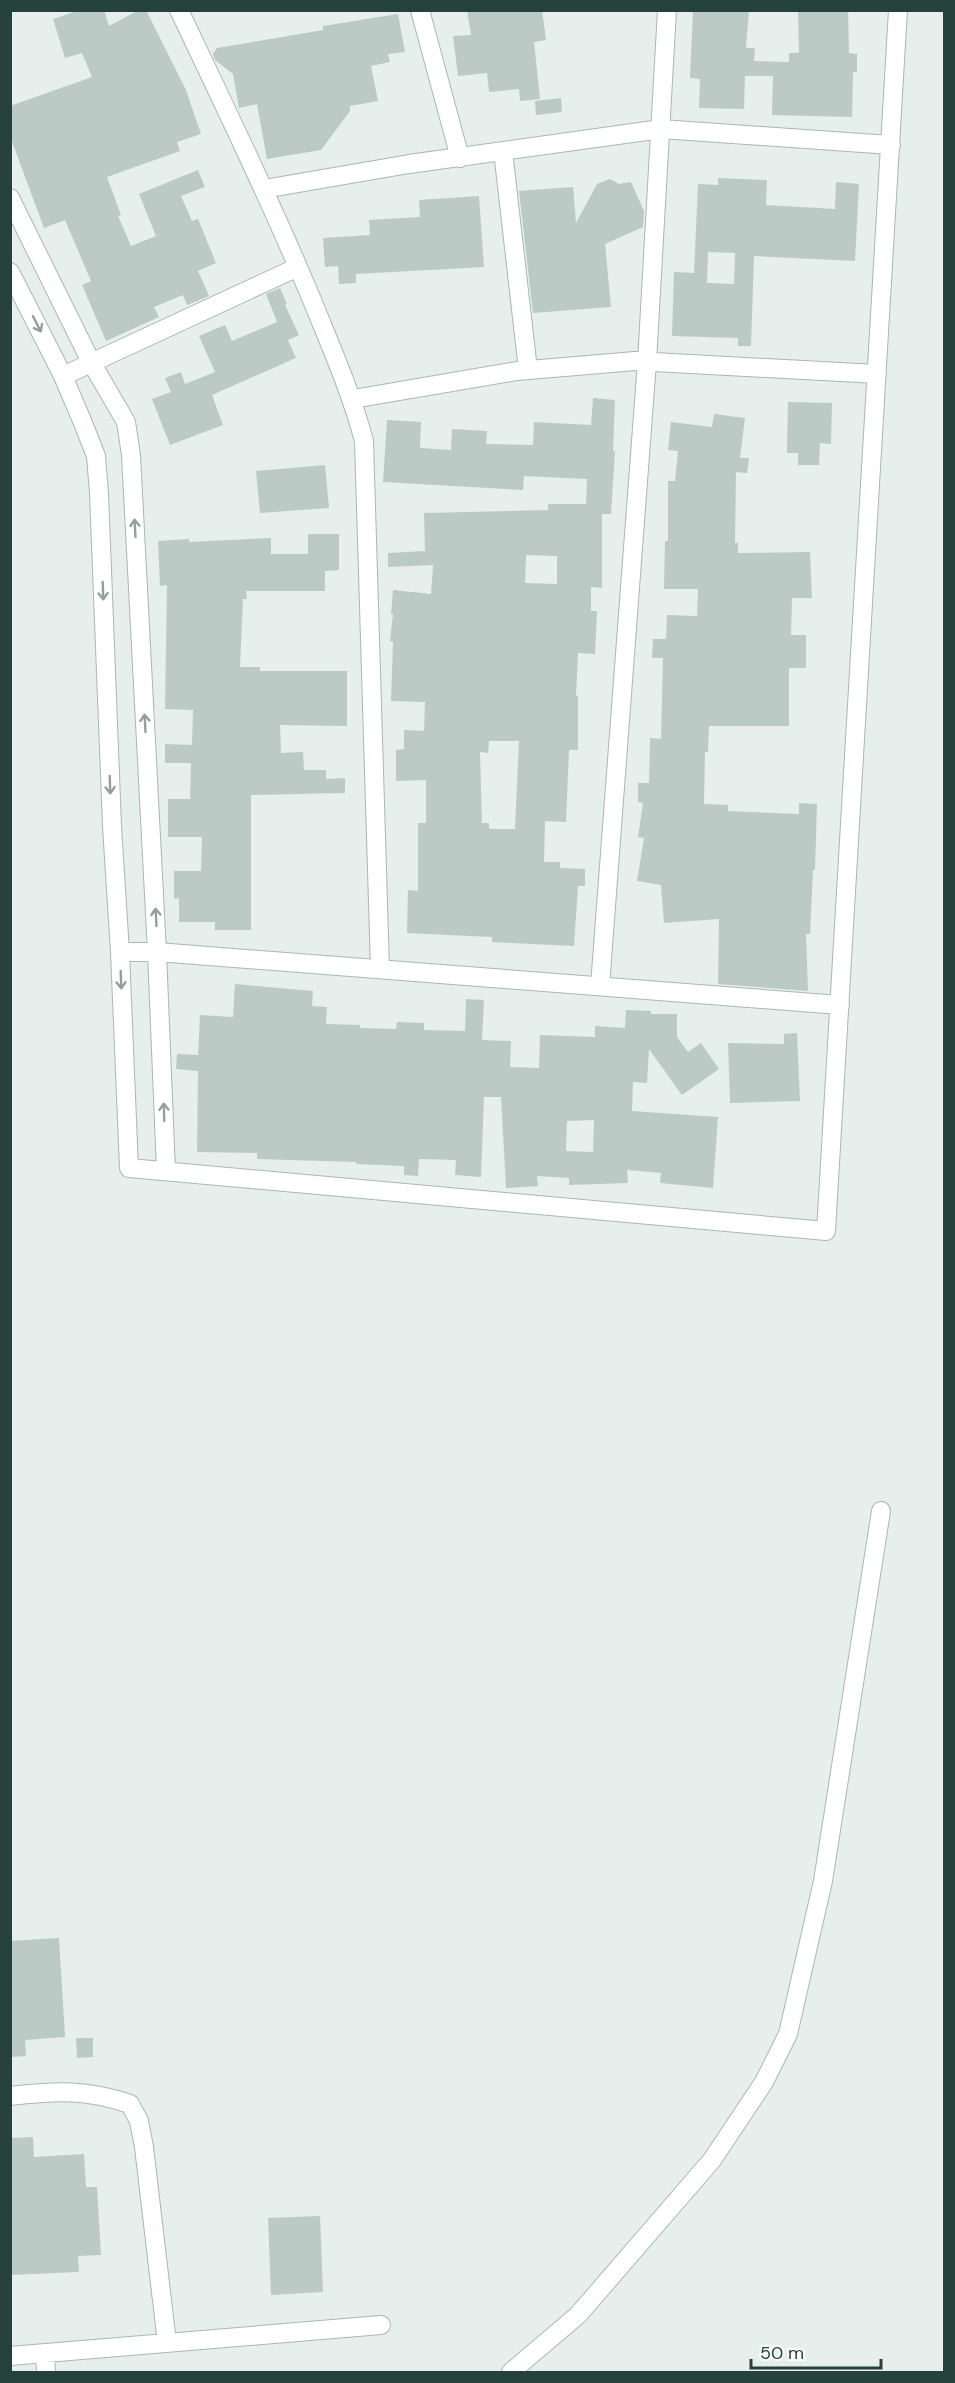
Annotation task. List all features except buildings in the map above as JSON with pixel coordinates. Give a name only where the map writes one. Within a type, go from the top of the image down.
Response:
[{"type":"street","points":[[179,10],[264,189],[298,267],[353,399],[364,441],[380,969]]},
{"type":"street","points":[[420,10],[460,158]]},
{"type":"street","points":[[600,986],[647,362],[667,10]]},
{"type":"street","points":[[10,272],[63,376],[96,456],[129,1168],[826,1231],[898,10]]},
{"type":"street","points":[[264,189],[284,184],[661,129],[891,145]]},
{"type":"street","points":[[503,151],[528,370]]},
{"type":"street","points":[[10,198],[91,362],[126,422],[132,455],[166,1171]]},
{"type":"street","points":[[63,376],[298,267]]},
{"type":"street","points":[[353,399],[528,370],[647,362],[878,374]]},
{"type":"street","points":[[120,952],[157,952],[840,1005]]},
{"type":"street","points":[[511,2373],[578,2314],[712,2160],[765,2082],[788,2034],[823,1881],[881,1511]]},
{"type":"street","points":[[10,2096],[57,2091],[103,2095],[130,2104],[139,2121],[144,2147],[167,2343]]},
{"type":"street","points":[[10,2356],[381,2325]]},
{"type":"street","points":[[45,2354],[46,2373]]}]
